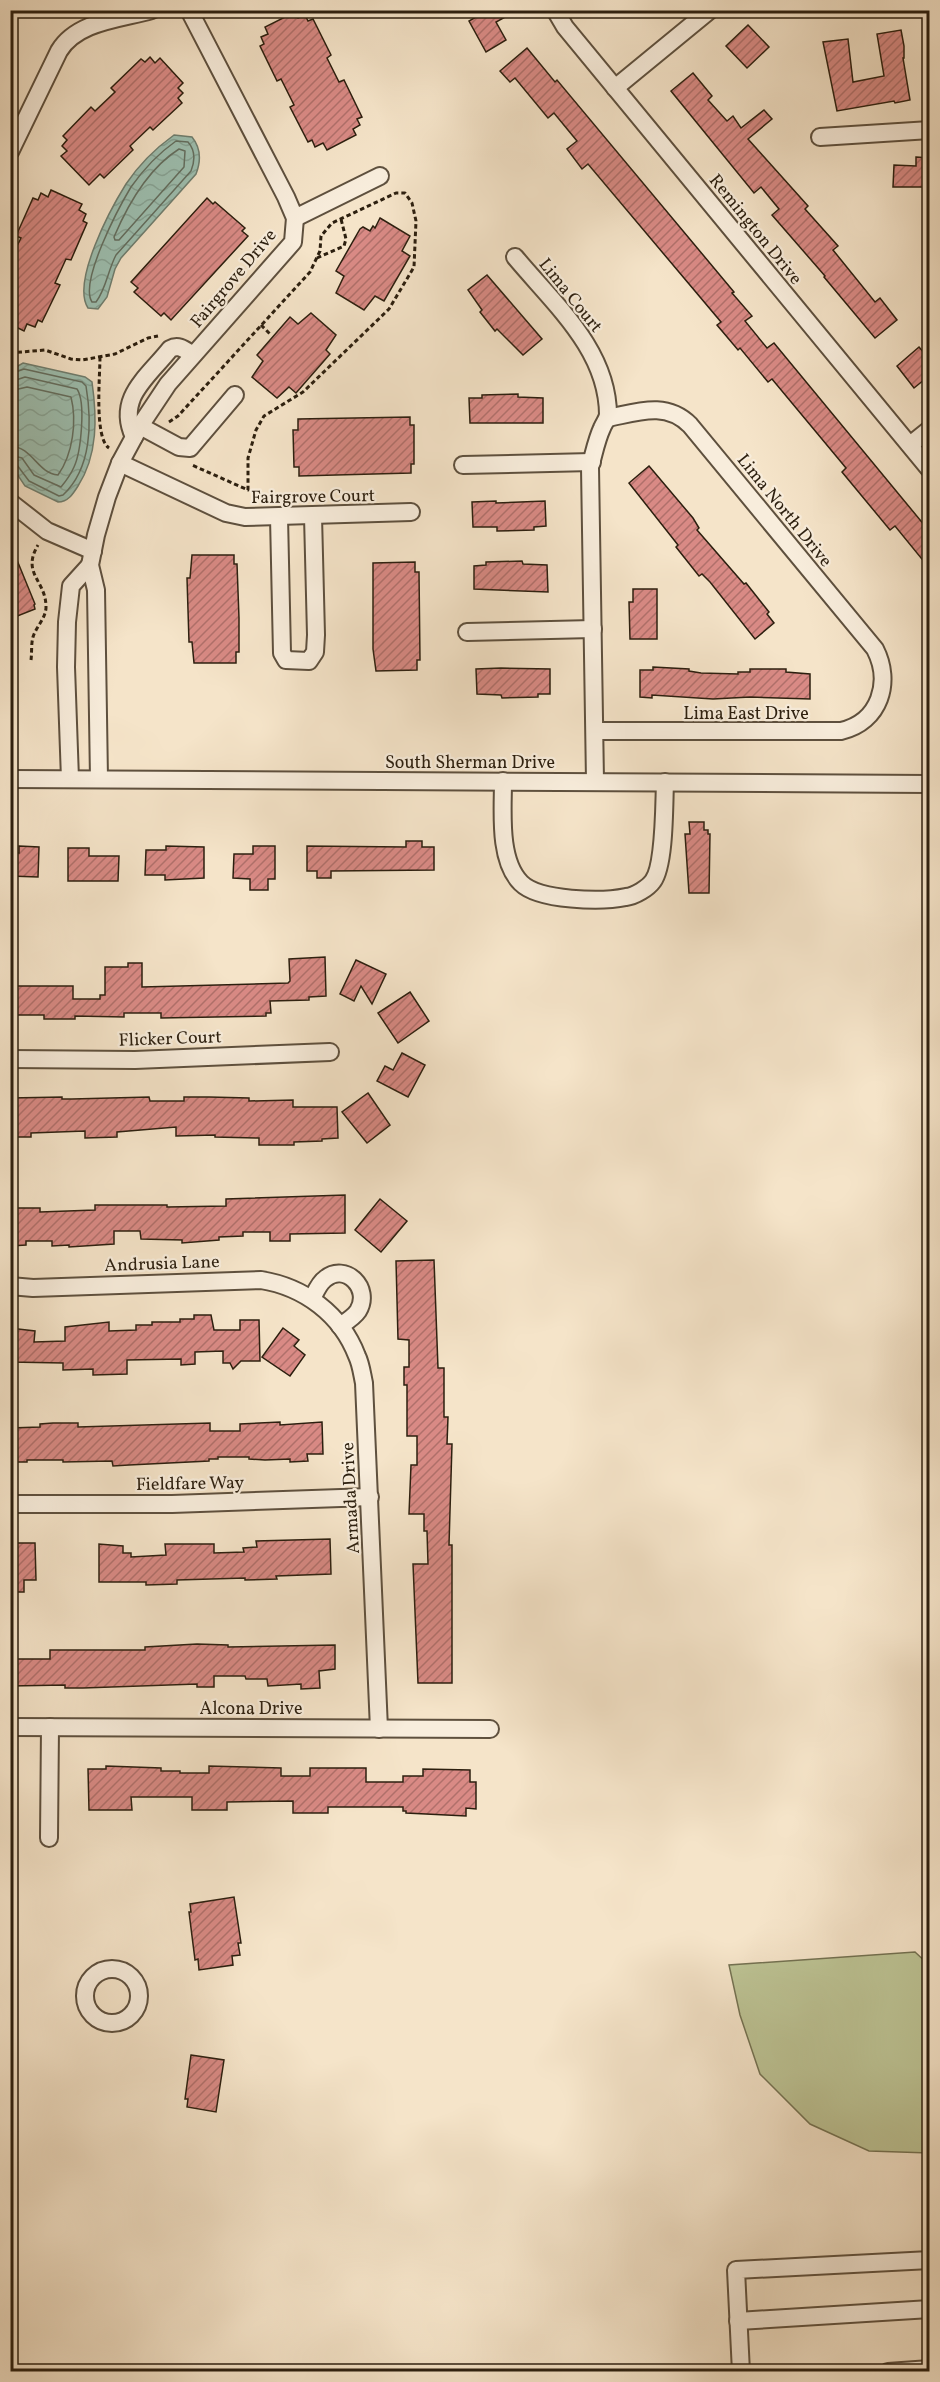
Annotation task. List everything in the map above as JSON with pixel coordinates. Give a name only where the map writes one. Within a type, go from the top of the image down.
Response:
[{"type":"street","points":[[10,152],[65,41],[82,29],[152,10]]},
{"type":"street","name":"Fairgrove Drive","points":[[99,779],[96,590],[92,558],[98,523],[116,456],[142,432],[163,391],[292,242],[296,227],[295,218],[286,197],[189,10]]},
{"type":"street","name":"Remington Drive","points":[[555,10],[565,27],[930,470]]},
{"type":"street","points":[[615,88],[710,10]]},
{"type":"street","points":[[820,137],[930,130]]},
{"type":"street","points":[[295,218],[380,176]]},
{"type":"street","name":"Lima Court","points":[[515,257],[589,346],[600,367],[608,418]]},
{"type":"street","points":[[193,355],[183,348],[174,347],[132,396],[127,414],[128,423],[142,432],[179,447],[190,448],[235,394]]},
{"type":"street","name":"Lima North Drive","points":[[608,418],[647,410],[663,410],[674,412],[690,425],[875,649],[884,675],[881,696]]},
{"type":"street","points":[[595,782],[592,462],[593,451],[608,418]]},
{"type":"street","points":[[910,446],[930,429]]},
{"type":"street","name":"Fairgrove Court","points":[[116,456],[225,513],[245,517],[411,512]]},
{"type":"street","points":[[463,465],[592,462]]},
{"type":"street","points":[[10,502],[47,531],[92,558]]},
{"type":"street","points":[[279,517],[282,653],[290,662],[309,661],[315,652],[313,516]]},
{"type":"street","name":"Fairgrove Drive","points":[[70,779],[66,667],[67,622],[71,586],[92,558]]},
{"type":"street","points":[[467,632],[593,629]]},
{"type":"street","name":"Lima East Drive","points":[[595,731],[835,732],[848,730],[865,720],[874,710],[881,696]]},
{"type":"street","name":"South Sherman Drive","points":[[10,779],[930,784]]},
{"type":"street","points":[[503,782],[503,837],[509,863],[520,882],[531,890],[570,899],[628,897],[639,892],[654,880],[661,856],[665,782]]},
{"type":"street","name":"Flicker Court","points":[[10,1059],[135,1060],[330,1052]]},
{"type":"street","points":[[312,1299],[324,1279],[334,1274],[348,1276],[357,1283],[363,1292],[360,1308],[355,1315],[340,1326]]},
{"type":"street","name":"Andrusia Lane","points":[[10,1286],[33,1288],[249,1279],[282,1284],[312,1299],[330,1313],[340,1326]]},
{"type":"street","name":"Armada Drive","points":[[340,1326],[357,1354],[364,1383],[379,1729]]},
{"type":"street","name":"Fieldfare Way","points":[[10,1503],[172,1504],[370,1497]]},
{"type":"street","name":"Alcona Drive","points":[[10,1727],[490,1729]]},
{"type":"street","points":[[49,1838],[50,1727]]},
{"type":"street","points":[[741,2372],[736,2270],[930,2260]]},
{"type":"street","points":[[738,2321],[930,2309]]},
{"type":"street","points":[[888,2372],[930,2369]]},
{"type":"path","points":[[142,432],[178,416],[261,326],[310,272],[320,251],[321,236],[332,223],[396,193],[405,193],[412,203],[416,230],[414,267],[388,309],[303,392],[264,416],[256,430],[248,458],[248,490],[184,461]]},
{"type":"path","points":[[316,259],[344,246],[346,239],[341,219]]},
{"type":"path","points":[[261,326],[270,334]]},
{"type":"path","points":[[10,353],[45,350],[71,359],[100,357],[127,349],[148,338],[172,334],[174,347]]},
{"type":"path","points":[[100,357],[99,409],[104,445],[116,456]]},
{"type":"path","points":[[32,660],[33,638],[46,607],[45,596],[31,563],[33,554],[47,531]]},
{"type":"green space","points":[[915,1952],[929,1965],[929,2153],[869,2151],[810,2124],[760,2074],[740,2015],[729,1965]]},
{"type":"water","points":[[174,135],[192,137],[195,141],[199,155],[196,174],[121,258],[115,269],[107,297],[98,309],[88,308],[84,296],[85,281],[95,245],[111,210],[136,171],[154,151]]},
{"type":"water","points":[[23,363],[85,377],[92,382],[95,409],[93,449],[85,474],[74,492],[62,502],[25,486],[11,465],[11,370]]},
{"type":"building","points":[[488,10],[518,10],[496,22],[506,40],[486,52],[469,21]]},
{"type":"building","points":[[295,12],[298,18],[305,15],[308,21],[313,19],[331,55],[327,58],[339,82],[344,80],[362,117],[357,119],[360,125],[353,129],[356,135],[327,150],[323,143],[315,147],[312,140],[308,142],[290,107],[294,105],[281,79],[277,81],[260,46],[264,44],[261,37],[268,34],[265,27]]},
{"type":"building","points":[[748,25],[769,47],[747,68],[726,46]]},
{"type":"building","points":[[901,30],[910,100],[837,111],[823,42],[848,39],[853,82],[884,76],[877,34]]},
{"type":"building","points":[[527,48],[555,82],[557,80],[734,292],[732,293],[752,316],[745,321],[767,348],[774,343],[930,532],[930,569],[895,526],[890,530],[842,472],[846,468],[772,379],[768,382],[740,348],[738,350],[717,325],[721,322],[588,164],[582,169],[567,149],[577,141],[554,113],[548,118],[515,78],[510,82],[500,71]]},
{"type":"building","points":[[150,57],[155,63],[160,58],[183,83],[178,88],[183,93],[178,98],[182,103],[153,130],[150,127],[130,146],[133,150],[104,178],[100,174],[89,185],[61,156],[67,151],[62,146],[67,140],[63,136],[91,107],[95,111],[115,92],[111,88],[141,59],[145,62]]},
{"type":"building","points":[[693,73],[712,96],[708,100],[727,121],[733,116],[741,128],[764,110],[772,119],[748,139],[808,206],[805,209],[838,246],[833,250],[875,302],[880,298],[897,320],[875,338],[772,215],[779,209],[761,187],[754,193],[671,91]]},
{"type":"building","points":[[916,157],[930,158],[930,187],[893,187],[894,165],[916,166]]},
{"type":"building","points":[[51,190],[82,204],[79,210],[86,214],[83,221],[87,223],[71,260],[66,259],[55,283],[60,285],[42,322],[38,320],[35,327],[27,324],[24,331],[10,324],[10,260],[21,238],[16,236],[33,198],[38,200],[41,193],[48,197]]},
{"type":"building","points":[[207,198],[213,204],[215,202],[245,228],[242,231],[248,236],[171,320],[164,313],[161,316],[134,292],[138,288],[131,282]]},
{"type":"building","points":[[380,218],[410,236],[402,251],[410,256],[384,301],[375,296],[364,310],[336,293],[344,276],[336,271],[360,229],[363,227],[370,231],[373,226],[375,228]]},
{"type":"building","points":[[487,275],[542,339],[523,355],[497,329],[495,331],[480,312],[482,310],[468,290]]},
{"type":"building","points":[[311,313],[336,335],[326,350],[330,354],[296,393],[289,387],[277,398],[252,377],[263,361],[257,355],[290,317],[298,324]]},
{"type":"building","points":[[919,347],[930,360],[930,375],[914,388],[897,366]]},
{"type":"building","points":[[518,394],[518,397],[543,398],[543,423],[470,423],[469,398],[482,398],[482,395]]},
{"type":"building","points":[[410,417],[410,425],[414,425],[414,464],[411,464],[411,473],[299,476],[299,467],[294,467],[293,430],[298,430],[298,419]]},
{"type":"building","points":[[649,466],[693,518],[699,528],[697,530],[744,584],[746,583],[769,612],[767,614],[774,623],[755,639],[710,582],[702,574],[699,576],[676,547],[678,545],[629,483]]},
{"type":"building","points":[[496,501],[496,503],[545,501],[546,526],[534,527],[534,530],[497,531],[497,527],[473,527],[472,502]]},
{"type":"building","points":[[10,543],[35,609],[10,619]]},
{"type":"building","points":[[192,555],[234,555],[234,564],[237,564],[239,618],[239,652],[236,652],[236,663],[194,663],[192,642],[189,642],[187,578],[190,578]]},
{"type":"building","points":[[522,561],[523,564],[547,565],[548,592],[474,589],[474,566],[486,565],[486,562]]},
{"type":"building","points":[[415,562],[415,572],[419,572],[420,660],[417,660],[417,670],[376,671],[373,649],[373,563]]},
{"type":"building","points":[[633,589],[657,589],[657,639],[630,639],[629,602],[633,602]]},
{"type":"building","points":[[653,667],[689,669],[689,671],[701,673],[738,674],[738,672],[750,672],[750,669],[786,669],[786,672],[810,674],[810,699],[750,697],[713,699],[652,695],[652,698],[640,697],[640,670],[653,670]]},
{"type":"building","points":[[476,669],[550,669],[550,694],[538,694],[538,697],[502,698],[501,695],[477,694]]},
{"type":"building","points":[[689,822],[704,822],[704,830],[708,830],[710,834],[709,893],[689,893],[685,834],[690,834]]},
{"type":"building","points":[[406,841],[422,841],[422,847],[434,847],[434,870],[331,871],[331,878],[317,878],[317,871],[307,871],[307,846],[406,847]]},
{"type":"building","points":[[19,846],[39,847],[38,877],[10,876],[10,853],[19,853]]},
{"type":"building","points":[[166,846],[204,847],[204,878],[165,880],[165,875],[145,875],[146,850],[166,850]]},
{"type":"building","points":[[253,846],[275,846],[275,879],[268,879],[268,890],[250,890],[250,879],[233,878],[234,854],[253,854]]},
{"type":"building","points":[[68,848],[89,848],[89,856],[119,856],[118,881],[68,881]]},
{"type":"building","points":[[325,957],[326,996],[309,997],[309,1000],[270,1001],[271,1013],[266,1013],[266,1016],[161,1018],[161,1013],[124,1013],[124,1017],[75,1016],[75,1019],[44,1019],[44,1015],[10,1015],[10,986],[73,986],[73,999],[100,999],[100,995],[105,995],[105,967],[128,967],[128,963],[142,963],[142,987],[288,983],[290,981],[289,959]]},
{"type":"building","points":[[356,960],[386,974],[372,1004],[361,986],[354,1001],[340,994]]},
{"type":"building","points":[[410,992],[429,1021],[398,1043],[378,1013]]},
{"type":"building","points":[[402,1053],[425,1065],[408,1097],[377,1081],[385,1066],[393,1070]]},
{"type":"building","points":[[368,1093],[390,1125],[367,1143],[342,1112]]},
{"type":"building","points":[[62,1097],[62,1099],[72,1099],[149,1097],[150,1101],[184,1101],[184,1097],[249,1098],[249,1101],[293,1100],[293,1107],[337,1107],[338,1138],[294,1142],[294,1145],[259,1145],[259,1138],[215,1137],[215,1135],[176,1136],[176,1127],[117,1132],[117,1137],[85,1138],[85,1131],[31,1133],[31,1137],[10,1137],[10,1098]]},
{"type":"building","points":[[345,1195],[345,1233],[290,1234],[290,1241],[270,1241],[270,1232],[243,1232],[243,1236],[182,1243],[182,1240],[141,1239],[140,1231],[114,1231],[114,1244],[69,1247],[69,1245],[52,1246],[52,1241],[26,1241],[26,1245],[10,1246],[10,1208],[40,1208],[40,1212],[95,1210],[95,1205],[226,1206],[226,1199]]},
{"type":"building","points":[[380,1199],[407,1221],[381,1252],[355,1230]]},
{"type":"building","points":[[434,1260],[438,1368],[444,1368],[444,1417],[448,1417],[447,1444],[452,1444],[449,1545],[452,1545],[452,1683],[418,1683],[413,1564],[428,1564],[427,1531],[424,1531],[424,1514],[409,1514],[411,1465],[417,1465],[417,1436],[407,1436],[407,1385],[404,1385],[404,1367],[409,1367],[409,1340],[398,1339],[396,1261]]},
{"type":"building","points":[[194,1315],[211,1315],[214,1330],[240,1330],[240,1320],[259,1320],[260,1361],[241,1361],[233,1369],[230,1363],[223,1363],[223,1351],[195,1352],[195,1364],[181,1365],[181,1359],[127,1360],[127,1374],[93,1375],[93,1369],[63,1370],[63,1363],[10,1362],[10,1328],[35,1331],[34,1342],[65,1341],[65,1327],[109,1322],[109,1331],[136,1330],[136,1325],[152,1325],[152,1322],[180,1322],[180,1319],[194,1319]]},
{"type":"building","points":[[283,1328],[299,1340],[294,1346],[305,1355],[290,1376],[262,1357]]},
{"type":"building","points":[[280,1422],[280,1425],[322,1422],[323,1454],[307,1454],[308,1461],[290,1462],[290,1459],[218,1457],[218,1459],[209,1459],[209,1461],[113,1466],[112,1461],[27,1460],[27,1462],[10,1462],[10,1428],[40,1427],[40,1424],[53,1423],[78,1423],[78,1427],[210,1423],[210,1431],[240,1431],[240,1424]]},
{"type":"building","points":[[330,1539],[331,1574],[276,1576],[277,1579],[177,1580],[177,1584],[99,1582],[99,1544],[123,1546],[123,1553],[131,1553],[131,1557],[166,1555],[165,1544],[214,1544],[214,1553],[244,1552],[243,1548],[257,1547],[256,1541]]},
{"type":"building","points":[[10,1543],[35,1543],[36,1580],[24,1580],[24,1592],[10,1592]]},
{"type":"building","points":[[228,1645],[228,1647],[335,1645],[335,1669],[319,1671],[320,1688],[301,1689],[301,1684],[268,1686],[267,1679],[246,1679],[245,1676],[214,1676],[214,1687],[197,1687],[197,1684],[83,1688],[65,1688],[65,1685],[10,1686],[10,1659],[50,1659],[50,1650],[145,1650],[145,1647]]},
{"type":"building","points":[[106,1766],[161,1768],[161,1771],[180,1771],[180,1773],[209,1773],[209,1766],[281,1768],[281,1776],[310,1776],[310,1768],[366,1768],[366,1782],[403,1782],[403,1776],[423,1776],[423,1769],[470,1770],[470,1782],[476,1782],[476,1809],[466,1808],[466,1816],[406,1813],[403,1807],[328,1807],[328,1813],[293,1813],[293,1801],[227,1802],[227,1810],[192,1810],[192,1797],[131,1797],[132,1810],[89,1810],[88,1769],[106,1769]]},
{"type":"building","points":[[234,1897],[241,1943],[238,1943],[240,1955],[232,1956],[233,1965],[199,1970],[198,1959],[195,1960],[190,1904]]},
{"type":"building","points":[[191,2055],[224,2060],[216,2112],[187,2107],[188,2099],[185,2099]]}]
